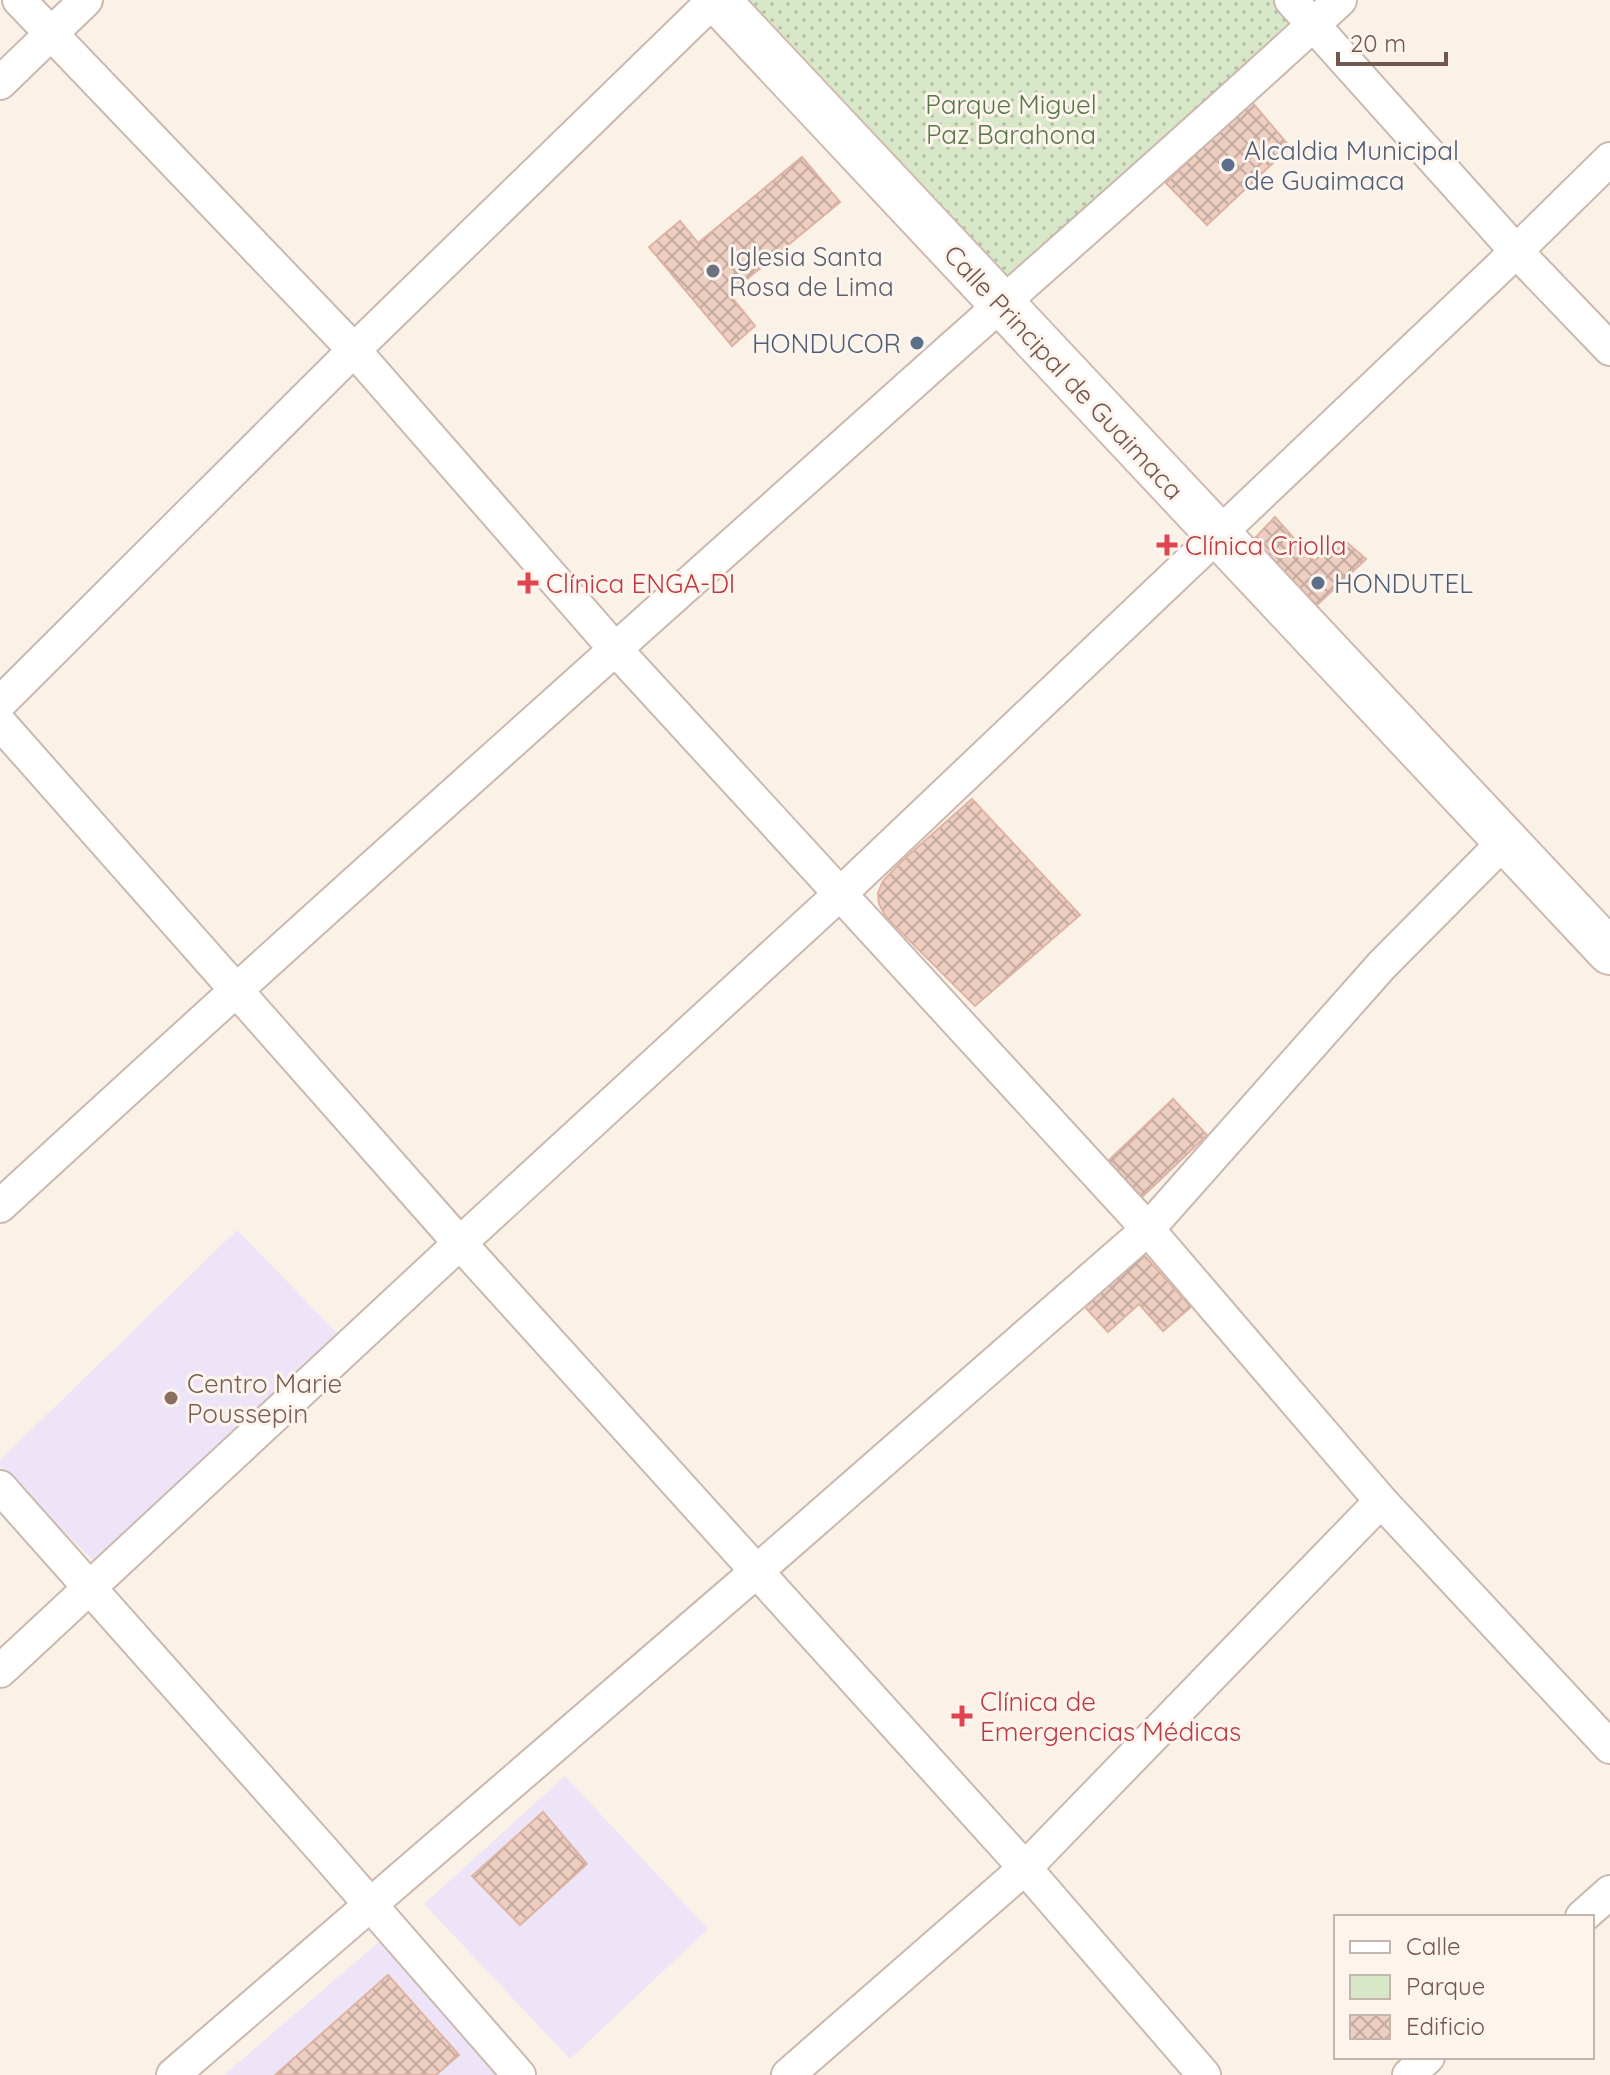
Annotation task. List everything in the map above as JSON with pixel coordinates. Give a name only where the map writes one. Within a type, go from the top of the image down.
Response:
[{"type":"main road","name":"Calle Principal de Guaimaca","points":[[715,0],[1610,952]]},
{"type":"street","points":[[19,0],[354,350],[615,649],[1148,1229],[1381,1501],[1610,1747]]},
{"type":"street","points":[[0,83],[86,0]]},
{"type":"street","points":[[0,703],[354,350],[715,0]]},
{"type":"street","points":[[1291,0],[1516,251],[1610,349]]},
{"type":"street","points":[[0,1206],[236,990],[1340,0]]},
{"type":"street","points":[[0,1671],[841,893],[1610,159]]},
{"type":"street","points":[[0,723],[460,1243],[1025,1868],[1204,2075]]},
{"type":"street","points":[[173,2075],[1148,1229],[1382,965],[1504,842]]},
{"type":"street","points":[[0,1487],[519,2075]]},
{"type":"street","points":[[788,2075],[1025,1868],[1381,1501]]},
{"type":"street","points":[[1584,1915],[1610,1892]]},
{"type":"street","points":[[1409,2075],[1426,2059]]},
{"type":"shaded area","name":"Centro Marie Poussepin","points":[[237,1230],[341,1337],[102,1570],[0,1466],[0,1460]]},
{"type":"shaded area","points":[[565,1776],[708,1929],[570,2059],[424,1904]]},
{"type":"shaded area","points":[[381,1940],[498,2075],[224,2075]]},
{"type":"green space","name":"Parque Miguel Paz Barahona","points":[[739,0],[1273,0],[1293,22],[1003,287]]},
{"type":"building","name":"Alcaldia Municipal de Guaimaca","points":[[1251,101],[1290,147],[1207,225],[1166,183]]},
{"type":"building","name":"Iglesia Santa Rosa de Lima","points":[[802,157],[840,202],[729,294],[755,326],[732,346],[649,247],[680,221],[698,243]]},
{"type":"building","name":"HONDUTEL","points":[[1275,517],[1314,561],[1343,539],[1366,559],[1317,605],[1253,540]]},
{"type":"building","points":[[972,799],[1080,915],[975,1006],[886,917],[879,904],[878,893],[883,881],[902,861]]},
{"type":"building","points":[[1173,1099],[1207,1135],[1142,1197],[1108,1161]]},
{"type":"building","points":[[1143,1254],[1191,1307],[1163,1331],[1139,1304],[1108,1332],[1085,1307]]},
{"type":"building","points":[[543,1812],[587,1864],[520,1925],[472,1876]]},
{"type":"building","points":[[388,1975],[459,2055],[436,2075],[275,2075]]},
{"type":"place","name":"Alcaldia Municipal de Guaimaca","points":[[1228,165]]},
{"type":"place","name":"Iglesia Santa Rosa de Lima","points":[[713,271]]},
{"type":"place","name":"HONDUCOR","points":[[917,343]]},
{"type":"place","name":"Clínica Criolla","points":[[1167,545]]},
{"type":"place","name":"Clínica ENGA-DI","points":[[528,583]]},
{"type":"place","name":"HONDUTEL","points":[[1318,583]]},
{"type":"place","name":"Centro Marie Poussepin","points":[[171,1398]]},
{"type":"place","name":"Clínica de Emergencias Médicas","points":[[962,1716]]}]
